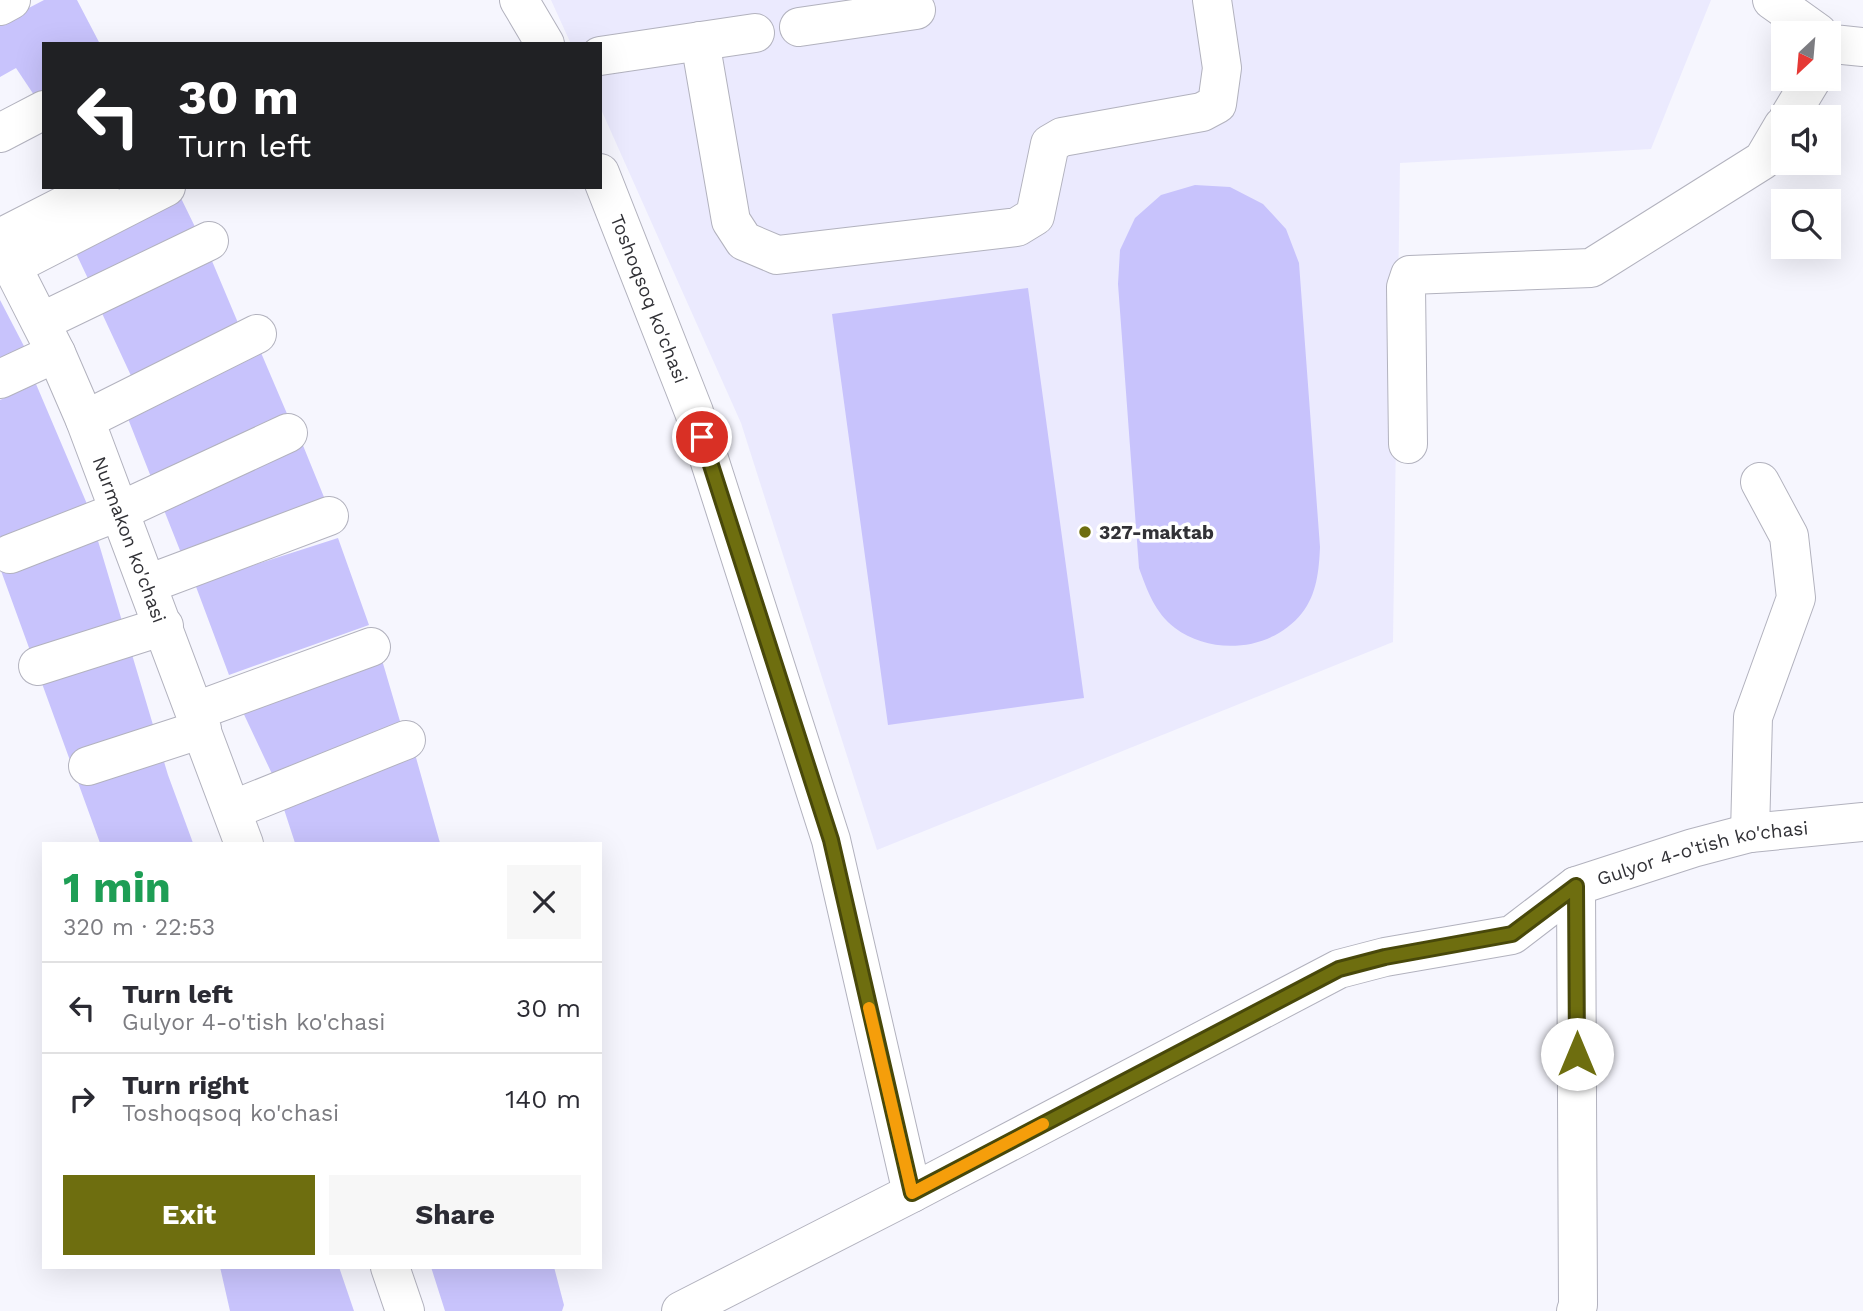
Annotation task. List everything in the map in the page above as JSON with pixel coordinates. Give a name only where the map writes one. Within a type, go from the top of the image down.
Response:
[{"type":"street","points":[[0,6],[11,0]]},
{"type":"street","points":[[520,0],[544,42]]},
{"type":"street","points":[[700,41],[732,221],[744,241],[777,255],[1017,227],[1035,216],[1050,144],[1062,137],[1202,112],[1217,104],[1222,68],[1212,0]]},
{"type":"street","points":[[1772,0],[1802,21]]},
{"type":"street","points":[[799,27],[916,10]]},
{"type":"street","points":[[602,56],[755,33]]},
{"type":"street","points":[[0,133],[42,111]]},
{"type":"street","points":[[1408,444],[1406,287],[1410,275],[1591,268],[1763,160],[1771,146]]},
{"type":"street","name":"Toshoqsoq ko'chasi","points":[[602,178],[694,412],[831,840],[912,1193]]},
{"type":"street","points":[[4,249],[97,189]]},
{"type":"street","points":[[4,249],[161,189]]},
{"type":"street","points":[[0,379],[48,338],[209,241]]},
{"type":"street","name":"Nurmakon ko'chasi","points":[[4,249],[85,420],[238,827]]},
{"type":"street","points":[[85,420],[257,334]]},
{"type":"street","points":[[10,554],[120,511],[288,433]]},
{"type":"street","points":[[1750,833],[1753,717],[1796,598],[1789,536],[1760,482]]},
{"type":"street","points":[[148,584],[329,516]]},
{"type":"street","points":[[38,666],[164,626]]},
{"type":"street","points":[[88,766],[371,647]]},
{"type":"street","points":[[238,827],[406,740]]},
{"type":"street","name":"Gulyor 4-o'tish ko'chasi","points":[[681,1311],[1339,969],[1385,957],[1512,934],[1576,886],[1693,848],[1750,833],[1863,821]]},
{"type":"street","points":[[1576,886],[1576,1311]]},
{"type":"street","points":[[391,1269],[405,1311]]},
{"type":"shaded area","points":[[44,0],[77,0],[99,42],[42,42],[42,95],[36,98],[16,68],[0,77],[0,23]]},
{"type":"shaded area","name":"327-maktab","points":[[551,0],[1711,0],[1651,149],[1400,163],[1393,642],[877,850],[741,423],[602,111],[602,42],[570,42]]},
{"type":"shaded area","points":[[1195,185],[1230,187],[1263,204],[1286,229],[1299,263],[1320,547],[1318,573],[1307,606],[1289,626],[1258,642],[1241,645],[1206,643],[1175,628],[1157,608],[1139,568],[1118,284],[1120,250],[1135,218],[1161,195]]},
{"type":"shaded area","points":[[178,192],[197,231],[91,285],[73,247]]},
{"type":"shaded area","points":[[212,261],[241,330],[133,380],[100,309]]},
{"type":"shaded area","points":[[1028,288],[1084,698],[888,725],[832,314]]},
{"type":"shaded area","points":[[0,300],[26,350],[0,362]]},
{"type":"shaded area","points":[[259,348],[288,416],[151,477],[125,411]]},
{"type":"shaded area","points":[[36,384],[87,504],[168,775],[193,842],[100,842],[0,568],[0,400]]},
{"type":"shaded area","points":[[302,443],[326,502],[183,558],[160,500]]},
{"type":"shaded area","points":[[338,538],[369,625],[229,675],[195,584]]},
{"type":"shaded area","points":[[382,660],[402,728],[273,776],[240,706]]},
{"type":"shaded area","points":[[415,754],[440,842],[295,842],[279,794]]},
{"type":"shaded area","points":[[220,1269],[340,1269],[354,1311],[230,1311]]},
{"type":"shaded area","points":[[432,1269],[555,1269],[564,1305],[562,1311],[445,1311]]},
{"type":"slow traffic","points":[[869,1008],[912,1193],[1043,1124]]},
{"type":"place","name":"327-maktab","points":[[1085,532]]},
{"type":"route","points":[[702,437],[831,840],[912,1193],[1339,969],[1385,957],[1512,934],[1576,886],[1577,1054]]}]
